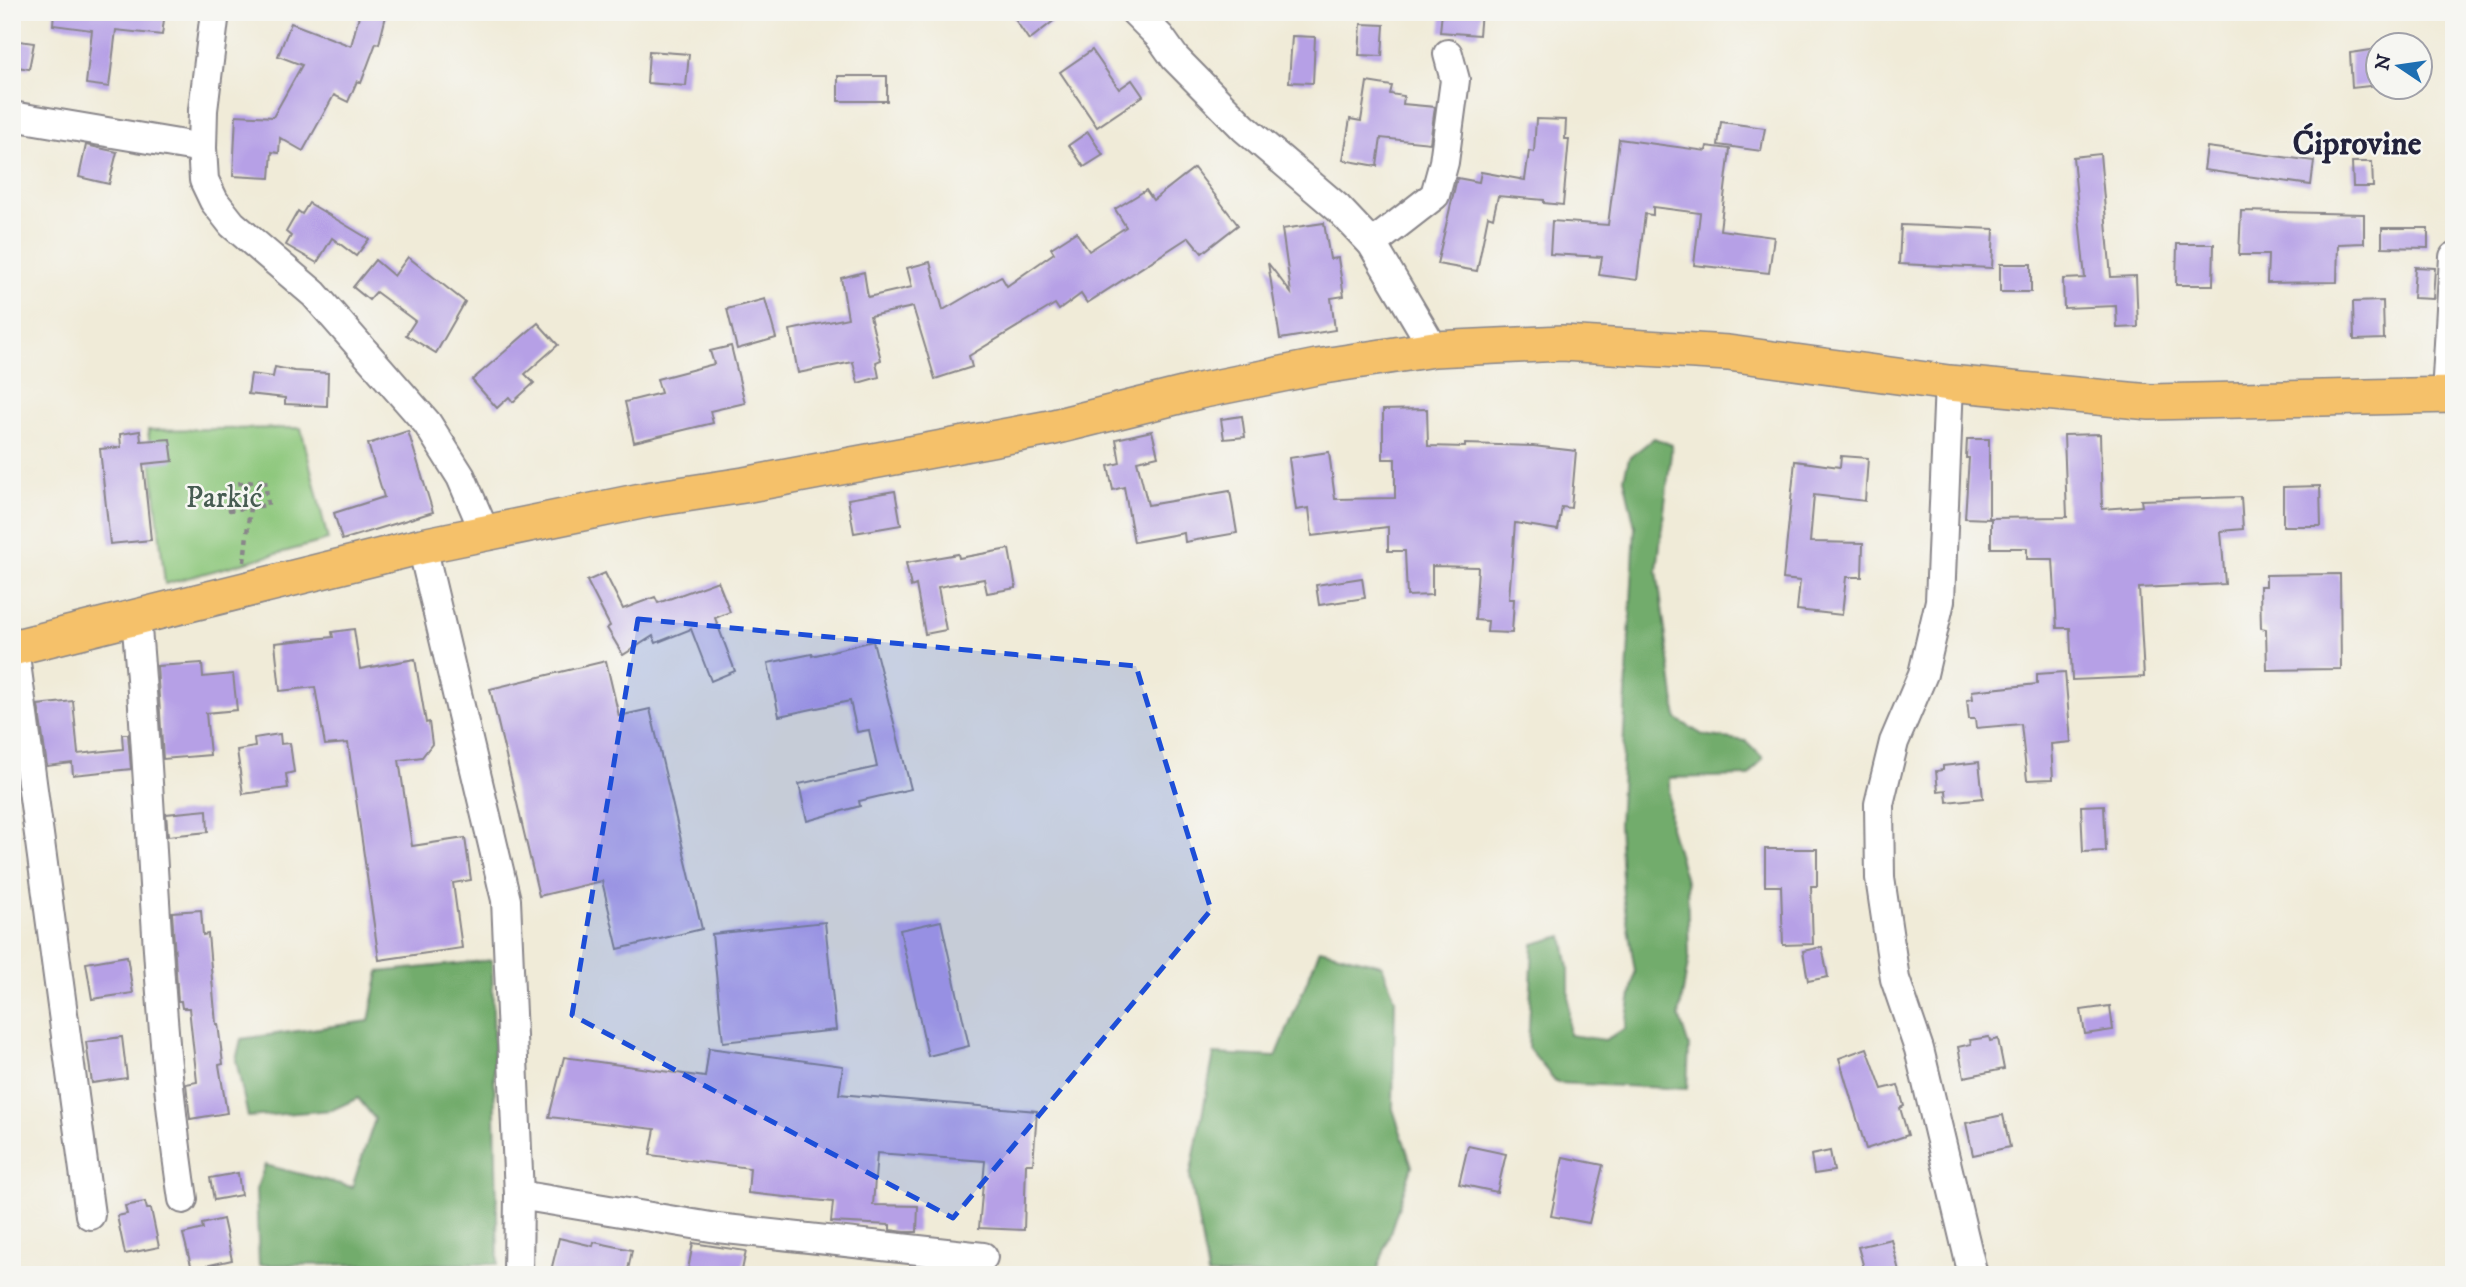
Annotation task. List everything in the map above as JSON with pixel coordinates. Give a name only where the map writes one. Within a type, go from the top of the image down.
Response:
[{"type":"main road","points":[[13,648],[422,546],[646,500],[744,485],[1050,428],[1199,391],[1317,367],[1434,349],[1562,343],[1728,353],[1949,383],[2150,401],[2450,395]]},
{"type":"street","points":[[215,12],[203,110],[202,148],[204,180],[214,201],[232,224],[314,294],[426,423],[461,477],[485,533]]},
{"type":"street","points":[[1135,12],[1160,37],[1175,58],[1253,136],[1338,208],[1372,244],[1434,349]]},
{"type":"street","points":[[1372,244],[1435,195],[1444,162],[1455,80],[1448,54]]},
{"type":"street","points":[[12,116],[202,148]]},
{"type":"street","points":[[2450,395],[2454,257]]},
{"type":"street","points":[[1949,383],[1940,601],[1923,674],[1894,742],[1879,804],[1880,878],[1895,979],[1919,1049],[1973,1275]]},
{"type":"street","points":[[422,546],[506,900],[519,1195],[518,1275]]},
{"type":"street","points":[[136,618],[158,964],[173,1132],[183,1199]]},
{"type":"street","points":[[13,648],[90,1215]]},
{"type":"street","points":[[519,1195],[718,1228],[983,1257]]},
{"type":"path","points":[[265,480],[268,505],[250,507],[230,510],[227,485],[265,480]]},
{"type":"path","points":[[243,563],[250,507]]},
{"type":"highlighted area","points":[[638,619],[1136,666],[1211,910],[953,1218],[572,1015]]},
{"type":"green space","name":"Parkić","points":[[301,428],[328,540],[165,584],[148,430]]},
{"type":"green space","points":[[1654,438],[1672,445],[1657,570],[1677,719],[1703,735],[1746,741],[1763,758],[1749,776],[1669,778],[1670,827],[1687,884],[1689,957],[1679,1016],[1689,1047],[1687,1089],[1557,1083],[1528,1048],[1533,944],[1563,936],[1569,968],[1569,1035],[1605,1040],[1625,1029],[1635,972],[1623,895],[1619,825],[1635,527],[1624,478],[1629,458]]},
{"type":"green space","points":[[1320,949],[1382,965],[1395,999],[1393,1109],[1412,1166],[1376,1275],[1208,1275],[1190,1176],[1214,1054],[1276,1057]]},
{"type":"green space","points":[[492,960],[498,1264],[259,1265],[256,1190],[265,1165],[352,1187],[375,1119],[358,1098],[332,1110],[248,1117],[236,1060],[241,1039],[369,1021],[379,972]]},
{"type":"building","points":[[54,12],[165,12],[162,35],[116,30],[109,87],[86,84],[92,30],[53,25]]},
{"type":"building","points":[[360,12],[387,12],[379,44],[376,43],[361,83],[357,81],[348,102],[334,95],[303,151],[280,138],[279,153],[272,152],[270,178],[233,176],[236,115],[273,117],[302,65],[278,56],[291,23],[351,46]]},
{"type":"building","points":[[1010,12],[1065,12],[1029,40]]},
{"type":"building","points":[[1442,12],[1481,12],[1479,35],[1440,32]]},
{"type":"building","points":[[1361,24],[1384,25],[1382,56],[1359,55]]},
{"type":"building","points":[[1292,36],[1315,37],[1313,83],[1289,82]]},
{"type":"building","points":[[12,40],[34,43],[29,69],[12,66]]},
{"type":"building","points":[[1092,50],[1119,89],[1132,80],[1143,96],[1097,127],[1060,72]]},
{"type":"building","points":[[649,51],[689,54],[686,86],[647,83]]},
{"type":"building","points":[[2364,51],[2364,87],[2352,88],[2350,53]]},
{"type":"building","points":[[838,76],[887,76],[887,101],[838,101]]},
{"type":"building","points":[[1367,82],[1392,86],[1390,94],[1404,96],[1403,104],[1435,107],[1430,143],[1381,138],[1377,166],[1343,160],[1350,119],[1361,121]]},
{"type":"building","points":[[1536,119],[1566,120],[1565,139],[1569,139],[1563,205],[1544,203],[1544,200],[1498,196],[1493,218],[1488,216],[1477,271],[1437,264],[1457,178],[1479,182],[1481,172],[1525,180],[1529,151],[1534,152]]},
{"type":"building","points":[[1721,122],[1765,128],[1761,151],[1718,145]]},
{"type":"building","points":[[1088,132],[1103,155],[1084,167],[1069,145]]},
{"type":"building","points":[[1619,139],[1706,151],[1707,146],[1730,149],[1720,230],[1774,237],[1769,273],[1694,265],[1700,213],[1653,207],[1653,215],[1645,214],[1637,280],[1599,275],[1602,257],[1550,254],[1552,221],[1608,225]]},
{"type":"building","points":[[86,145],[117,152],[109,184],[79,177]]},
{"type":"building","points":[[2207,147],[2314,161],[2311,185],[2204,170]]},
{"type":"building","points":[[2100,154],[2111,277],[2136,276],[2138,327],[2117,328],[2116,306],[2064,308],[2063,279],[2085,278],[2073,157]]},
{"type":"building","points":[[2352,162],[2372,162],[2373,187],[2353,187]]},
{"type":"building","points":[[1194,168],[1238,225],[1202,253],[1189,237],[1087,303],[1081,294],[1059,310],[1055,304],[969,356],[972,367],[935,379],[913,307],[870,316],[881,360],[876,362],[879,377],[858,383],[853,362],[798,373],[790,330],[848,318],[841,278],[864,272],[868,297],[912,287],[907,268],[930,262],[943,310],[1001,276],[1007,286],[1054,253],[1051,248],[1076,232],[1089,251],[1126,227],[1115,209],[1146,190],[1153,200]]},
{"type":"building","points":[[309,203],[369,239],[356,256],[332,238],[317,263],[286,245],[291,236],[286,232],[298,211],[302,214]]},
{"type":"building","points":[[2241,211],[2364,214],[2364,243],[2338,244],[2337,282],[2267,283],[2268,255],[2239,255]]},
{"type":"building","points":[[1324,223],[1330,259],[1338,258],[1344,296],[1331,298],[1335,330],[1280,339],[1268,263],[1291,293],[1282,229]]},
{"type":"building","points":[[1901,225],[1994,229],[1992,268],[1899,264]]},
{"type":"building","points":[[2382,228],[2428,228],[2428,248],[2382,247]]},
{"type":"building","points":[[2177,244],[2214,244],[2213,285],[2176,285]]},
{"type":"building","points":[[408,257],[465,302],[436,353],[406,335],[415,321],[376,292],[369,300],[353,287],[375,260],[394,276]]},
{"type":"building","points":[[2000,264],[2031,264],[2031,292],[2000,292]]},
{"type":"building","points":[[2415,267],[2435,268],[2433,299],[2413,298]]},
{"type":"building","points":[[765,299],[776,338],[737,349],[727,309]]},
{"type":"building","points":[[2383,301],[2384,339],[2354,340],[2353,302]]},
{"type":"building","points":[[538,323],[558,345],[525,374],[534,383],[513,402],[509,397],[497,408],[472,380]]},
{"type":"building","points":[[731,346],[745,403],[710,411],[713,423],[634,442],[625,402],[661,393],[657,379],[714,364],[710,351]]},
{"type":"building","points":[[275,367],[328,373],[327,406],[285,404],[285,398],[248,394],[251,374],[273,377]]},
{"type":"building","points":[[1427,409],[1428,446],[1533,446],[1576,451],[1571,508],[1562,507],[1558,530],[1515,523],[1509,599],[1514,599],[1512,633],[1487,632],[1488,621],[1475,620],[1478,567],[1432,566],[1432,595],[1407,596],[1405,551],[1388,551],[1388,527],[1312,536],[1309,508],[1296,510],[1289,458],[1329,452],[1335,499],[1395,498],[1395,459],[1383,459],[1383,410]]},
{"type":"building","points":[[1242,416],[1245,437],[1224,439],[1221,419]]},
{"type":"building","points":[[140,431],[141,441],[170,439],[173,461],[143,464],[151,540],[110,544],[100,449],[121,447],[120,434]]},
{"type":"building","points":[[408,431],[433,512],[342,540],[334,513],[384,497],[368,444]]},
{"type":"building","points":[[1152,431],[1158,456],[1137,461],[1148,505],[1230,491],[1237,533],[1185,542],[1184,533],[1134,542],[1124,487],[1113,490],[1108,466],[1120,463],[1116,439]]},
{"type":"building","points":[[2100,434],[2102,509],[2142,506],[2141,500],[2241,497],[2243,529],[2221,531],[2225,584],[2139,588],[2144,677],[2072,680],[2070,628],[2057,628],[2053,559],[2027,559],[2027,548],[1991,548],[1991,518],[2067,517],[2064,435]]},
{"type":"building","points":[[1967,439],[1989,439],[1989,519],[1965,518],[1969,458],[1966,458]]},
{"type":"building","points":[[1841,456],[1868,458],[1865,501],[1814,495],[1810,542],[1863,543],[1862,577],[1846,577],[1842,615],[1797,610],[1800,581],[1783,579],[1795,461],[1840,467]]},
{"type":"building","points":[[2320,486],[2321,526],[2283,526],[2283,487]]},
{"type":"building","points":[[895,491],[901,525],[854,533],[848,499]]},
{"type":"building","points":[[1009,549],[1016,588],[987,593],[984,579],[938,587],[946,630],[925,634],[916,585],[911,587],[906,563],[958,554],[959,558]]},
{"type":"building","points":[[605,573],[623,609],[655,597],[658,603],[718,581],[730,612],[715,618],[735,671],[711,681],[691,629],[656,643],[653,636],[623,655],[607,628],[610,626],[587,581]]},
{"type":"building","points":[[2340,574],[2341,669],[2267,670],[2266,629],[2261,628],[2260,586],[2266,586],[2266,575]]},
{"type":"building","points":[[1362,578],[1365,598],[1319,605],[1316,585]]},
{"type":"building","points":[[354,629],[360,669],[415,659],[432,744],[422,757],[399,760],[412,846],[465,838],[471,880],[453,883],[462,948],[379,960],[348,743],[325,745],[315,687],[280,691],[275,643],[333,637],[332,632]]},
{"type":"building","points":[[873,641],[911,789],[859,801],[860,806],[807,821],[799,784],[877,767],[869,730],[857,732],[850,701],[779,716],[768,663],[812,656]]},
{"type":"building","points":[[606,661],[619,716],[650,709],[702,929],[618,949],[602,881],[539,896],[490,689]]},
{"type":"building","points":[[202,663],[203,677],[233,674],[237,710],[206,713],[210,755],[163,759],[157,666]]},
{"type":"building","points":[[2065,672],[2071,742],[2051,744],[2053,779],[2027,780],[2021,724],[1976,728],[1975,719],[1969,719],[1967,700],[1973,699],[1972,691],[2037,684],[2037,674]]},
{"type":"building","points":[[73,701],[78,754],[123,749],[122,734],[128,734],[131,769],[73,775],[72,763],[47,766],[38,705]]},
{"type":"building","points":[[280,734],[281,744],[290,743],[294,772],[286,774],[288,788],[243,794],[237,750],[255,747],[254,738]]},
{"type":"building","points":[[1979,762],[1983,798],[1947,802],[1946,790],[1938,791],[1936,771],[1943,770],[1943,766]]},
{"type":"building","points":[[2104,805],[2106,851],[2083,852],[2081,806]]},
{"type":"building","points":[[207,810],[208,832],[168,836],[166,814]]},
{"type":"building","points":[[1765,849],[1817,849],[1817,886],[1811,886],[1813,944],[1783,945],[1781,886],[1765,886]]},
{"type":"building","points":[[201,910],[203,935],[208,934],[216,1024],[223,1064],[219,1065],[227,1113],[190,1119],[186,1084],[197,1082],[189,1008],[182,1008],[181,1001],[178,1001],[172,912]]},
{"type":"building","points":[[941,921],[969,1046],[928,1056],[900,930]]},
{"type":"building","points":[[825,922],[836,1030],[723,1042],[712,934]]},
{"type":"building","points":[[1822,947],[1828,977],[1808,981],[1803,951]]},
{"type":"building","points":[[127,956],[133,993],[92,999],[86,963]]},
{"type":"building","points":[[2110,1006],[2113,1030],[2085,1034],[2081,1010]]},
{"type":"building","points":[[122,1037],[127,1078],[92,1083],[86,1042]]},
{"type":"building","points":[[1989,1037],[1990,1041],[1998,1039],[2004,1069],[1964,1077],[1958,1047],[1971,1044],[1970,1040]]},
{"type":"building","points":[[709,1048],[843,1066],[839,1094],[1037,1111],[1033,1164],[1026,1164],[1024,1230],[979,1228],[985,1161],[877,1153],[873,1205],[918,1206],[917,1232],[905,1232],[890,1230],[890,1225],[831,1222],[833,1202],[748,1193],[750,1168],[650,1155],[655,1129],[549,1117],[564,1057],[705,1077]]},
{"type":"building","points":[[1867,1048],[1882,1089],[1898,1085],[1904,1106],[1900,1108],[1908,1135],[1866,1149],[1839,1058]]},
{"type":"building","points":[[2003,1115],[2010,1147],[1973,1155],[1966,1123]]},
{"type":"building","points":[[1468,1146],[1506,1154],[1497,1192],[1459,1184]]},
{"type":"building","points":[[1830,1151],[1834,1171],[1814,1174],[1811,1155]]},
{"type":"building","points":[[1563,1157],[1603,1165],[1589,1223],[1551,1216]]},
{"type":"building","points":[[238,1173],[241,1195],[214,1200],[210,1178]]},
{"type":"building","points":[[145,1202],[147,1209],[151,1209],[159,1247],[125,1254],[117,1216],[127,1214],[125,1206]]},
{"type":"building","points":[[223,1219],[232,1260],[192,1269],[183,1234],[203,1229],[202,1224]]},
{"type":"building","points":[[559,1238],[593,1246],[594,1242],[632,1250],[627,1275],[550,1275]]},
{"type":"building","points":[[1891,1239],[1900,1275],[1866,1275],[1858,1247]]},
{"type":"building","points":[[693,1243],[746,1251],[741,1275],[687,1275]]},
{"type":"district","name":"Ćiprovine","points":[[2357,142]]}]
